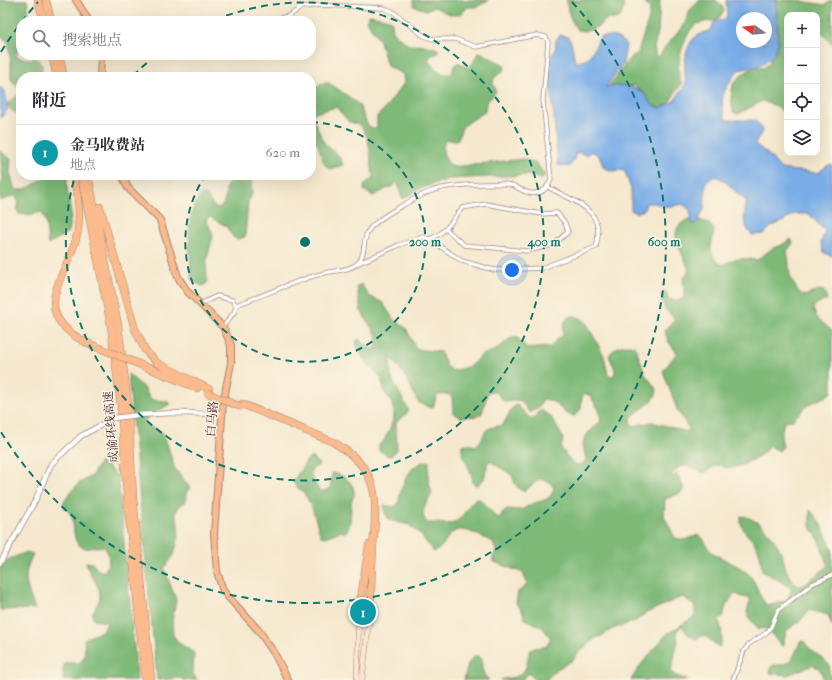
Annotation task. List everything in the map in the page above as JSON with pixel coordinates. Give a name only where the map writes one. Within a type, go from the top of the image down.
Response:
[{"type":"highway","points":[[38,0],[43,16]]},
{"type":"highway","points":[[46,0],[50,16]]},
{"type":"highway","points":[[53,60],[56,72]]},
{"type":"highway","points":[[60,60],[63,72]]},
{"type":"highway","points":[[75,180],[80,212],[76,239],[60,276],[54,296],[56,312],[62,323],[73,335],[85,342],[208,391],[331,445],[344,453],[363,473],[369,487],[372,519],[358,611]]},
{"type":"highway","name":"成渝环线高速","points":[[82,180],[111,326],[121,406],[127,496],[145,680]]},
{"type":"highway","points":[[90,180],[135,329],[146,350],[157,363],[208,391]]},
{"type":"highway","name":"成渝环线高速","points":[[90,180],[118,325],[128,405],[133,496],[151,680]]},
{"type":"highway","points":[[242,406],[332,442],[346,450],[367,471],[373,484],[376,504],[370,612]]},
{"type":"main road","points":[[76,0],[86,16]]},
{"type":"main road","points":[[100,72],[101,60]]},
{"type":"main road","name":"白马路","points":[[124,180],[128,188],[160,220],[178,277],[187,292],[223,327],[231,345],[231,363],[222,414],[214,534],[217,571],[223,591],[263,637],[274,653],[288,680]]},
{"type":"main road","points":[[357,680],[358,611]]},
{"type":"main road","points":[[362,680],[370,612]]},
{"type":"street","points":[[289,16],[302,7],[322,5],[383,8],[392,10],[424,36],[433,39],[455,39],[476,47],[537,36],[546,38],[548,42],[543,100],[551,180],[548,186],[542,192],[536,194],[503,184],[450,186],[433,190],[385,216],[370,228],[366,234],[359,263]]},
{"type":"street","points":[[236,305],[306,279],[350,267],[399,245],[422,237],[429,239],[462,261],[494,270],[542,268],[596,247],[600,234],[594,218],[581,203],[548,186]]},
{"type":"street","points":[[429,239],[440,236],[462,208],[486,204],[542,214],[557,213],[565,223],[568,232],[553,245],[526,251],[464,245],[446,229]]},
{"type":"street","points":[[200,305],[217,296],[232,300],[236,305],[235,311],[223,327]]},
{"type":"street","points":[[0,563],[35,501],[51,464],[81,436],[114,418],[173,413],[222,414]]},
{"type":"street","points":[[733,680],[744,652],[749,644],[766,633],[771,627],[778,610],[812,584],[832,575]]},
{"type":"green space","points":[[0,0],[27,0],[29,16],[16,16],[16,60],[38,60],[42,65],[41,72],[16,72],[16,85],[11,79],[11,64],[8,42],[0,35]]},
{"type":"green space","points":[[413,0],[489,0],[477,7],[467,7],[464,12],[456,15],[434,7],[426,10],[414,6]]},
{"type":"green space","points":[[566,0],[623,0],[624,8],[619,19],[606,19],[593,29],[582,31],[577,30],[570,17]]},
{"type":"green space","points":[[640,0],[660,0],[658,32],[654,47],[656,57],[660,56],[665,47],[683,27],[690,10],[700,0],[716,0],[722,6],[724,11],[717,20],[695,25],[689,32],[680,55],[679,79],[682,84],[666,107],[656,113],[646,95],[634,85],[610,90],[609,86],[629,59],[638,53],[649,18],[650,8]]},
{"type":"green space","points":[[773,0],[794,0],[825,5],[832,0],[832,44],[822,33],[820,35],[820,12],[784,12],[784,113],[776,106],[762,101],[738,114],[733,112],[731,98],[733,84],[750,70],[755,68],[764,68],[774,53],[778,36]]},
{"type":"green space","points":[[369,15],[389,19],[392,22],[393,32],[408,45],[428,46],[438,49],[438,53],[430,56],[428,61],[441,73],[452,74],[454,66],[458,62],[468,68],[472,65],[480,52],[504,65],[505,69],[494,78],[493,83],[496,92],[486,103],[485,111],[462,127],[458,139],[455,141],[446,139],[444,143],[443,150],[445,158],[453,167],[523,159],[536,163],[545,175],[542,179],[529,175],[449,179],[419,189],[403,199],[395,181],[394,185],[373,196],[364,190],[365,184],[374,177],[369,142],[358,124],[349,122],[336,107],[316,113],[316,86],[329,83],[350,97],[359,105],[366,122],[373,129],[377,127],[377,116],[384,110],[404,83],[403,74],[387,66],[380,41],[366,20]]},
{"type":"green space","points":[[16,97],[16,113],[11,110],[8,104]]},
{"type":"green space","points":[[316,125],[324,143],[339,156],[343,165],[329,169],[324,162],[317,144]]},
{"type":"green space","points":[[0,151],[11,159],[10,173],[15,190],[25,189],[41,180],[67,180],[71,214],[68,232],[48,245],[46,222],[42,212],[28,215],[19,214],[17,209],[19,203],[15,195],[0,201],[0,184],[3,178]]},
{"type":"green space","points":[[232,180],[252,180],[251,184],[252,194],[248,202],[245,237],[237,239],[233,237],[226,226],[210,217],[206,219],[213,235],[206,263],[207,283],[203,286],[191,279],[189,235],[192,214],[201,195],[206,195],[214,207],[218,208],[223,205],[226,195],[226,186]]},
{"type":"green space","points":[[690,219],[707,223],[714,230],[711,251],[715,259],[720,264],[725,264],[739,259],[757,260],[773,248],[782,245],[791,239],[793,243],[787,251],[790,274],[793,283],[801,294],[805,296],[819,290],[824,291],[827,300],[816,304],[813,308],[816,317],[832,331],[832,393],[829,393],[827,396],[809,404],[793,420],[784,421],[781,436],[783,447],[779,451],[768,445],[763,453],[746,463],[728,468],[718,465],[712,467],[704,473],[688,466],[679,467],[672,474],[672,478],[676,474],[679,477],[684,489],[681,493],[665,499],[664,516],[675,538],[685,540],[698,535],[701,536],[712,552],[738,566],[747,573],[751,577],[763,600],[768,606],[787,600],[791,591],[790,587],[762,571],[759,551],[744,530],[741,516],[753,520],[769,533],[780,550],[790,578],[798,586],[803,586],[828,566],[818,538],[810,526],[810,510],[819,521],[832,548],[832,626],[828,615],[809,610],[801,620],[786,631],[783,647],[767,629],[758,628],[748,617],[747,612],[751,598],[742,597],[734,593],[725,608],[723,618],[718,619],[722,633],[722,641],[719,647],[704,635],[696,639],[688,634],[682,626],[676,632],[678,640],[671,671],[674,675],[688,680],[631,680],[640,666],[666,635],[695,616],[695,607],[684,597],[646,613],[636,621],[612,629],[595,638],[578,653],[573,660],[557,669],[546,680],[535,680],[529,673],[522,680],[501,680],[520,675],[527,664],[528,655],[530,652],[538,647],[546,647],[551,638],[542,627],[525,619],[522,610],[516,603],[518,592],[525,587],[527,583],[523,573],[492,561],[496,550],[492,541],[465,530],[454,532],[441,547],[434,552],[419,533],[409,525],[389,520],[384,510],[384,505],[394,507],[398,504],[401,491],[411,471],[422,462],[429,461],[428,479],[432,493],[423,511],[424,518],[427,523],[446,524],[456,521],[476,498],[481,500],[497,518],[501,517],[502,513],[507,509],[520,510],[545,500],[550,496],[554,488],[549,481],[539,479],[525,491],[516,486],[512,475],[488,461],[484,479],[476,486],[473,483],[471,473],[463,454],[462,445],[467,444],[476,446],[487,430],[503,425],[512,408],[517,405],[531,419],[536,417],[537,413],[541,410],[551,417],[563,439],[561,448],[572,463],[577,465],[583,464],[586,460],[583,445],[585,436],[601,421],[599,410],[590,395],[585,394],[582,396],[581,409],[575,416],[566,413],[549,400],[544,399],[537,409],[529,412],[518,400],[504,401],[498,394],[488,392],[482,413],[478,416],[461,417],[453,413],[452,398],[449,394],[437,395],[433,407],[430,408],[418,402],[404,374],[390,357],[391,377],[409,411],[396,423],[397,450],[391,456],[387,455],[379,450],[379,445],[383,442],[390,429],[394,411],[391,401],[385,393],[381,378],[363,359],[356,343],[358,339],[373,350],[377,347],[377,336],[361,311],[357,287],[361,284],[369,296],[383,303],[393,319],[406,328],[416,349],[440,352],[445,361],[445,365],[453,371],[470,366],[482,355],[496,350],[512,337],[517,337],[527,349],[551,347],[558,338],[563,336],[564,325],[568,318],[571,316],[576,316],[586,322],[604,356],[608,375],[612,376],[615,373],[615,369],[609,356],[613,350],[620,346],[635,346],[645,374],[657,390],[655,396],[649,404],[632,417],[630,422],[633,426],[652,422],[684,431],[690,431],[677,409],[663,371],[677,353],[668,341],[665,331],[675,319],[665,309],[661,296],[665,291],[669,300],[679,300],[684,298],[683,278],[687,275],[689,270],[679,248],[676,235],[677,229],[682,223]]},
{"type":"green space","points":[[128,374],[145,389],[149,398],[153,400],[167,401],[170,404],[150,415],[144,422],[164,435],[175,469],[190,488],[186,493],[186,502],[181,504],[175,513],[178,528],[177,542],[173,556],[164,568],[176,600],[172,621],[173,635],[179,643],[194,653],[193,673],[197,680],[183,680],[181,678],[157,680]]},
{"type":"green space","points":[[309,458],[313,458],[319,465],[312,469],[310,474],[320,492],[330,489],[332,473],[344,477],[353,487],[354,495],[351,503],[350,523],[345,533],[341,531],[325,537],[321,536],[313,510],[308,500],[293,481]]},
{"type":"green space","points":[[100,462],[108,467],[118,477],[137,680],[63,680],[63,668],[65,663],[80,663],[85,655],[84,639],[101,631],[106,626],[107,622],[95,620],[92,615],[100,596],[98,586],[87,567],[86,562],[92,563],[98,570],[104,572],[108,563],[107,551],[105,547],[84,548],[80,546],[75,539],[72,517],[63,505],[65,499],[78,484],[92,476]]},
{"type":"green space","points":[[27,552],[33,554],[27,569],[26,582],[35,609],[0,610],[0,567],[7,560]]},
{"type":"green space","points":[[800,641],[804,641],[809,648],[830,666],[829,671],[832,680],[824,680],[820,669],[813,665],[787,675],[770,673],[770,668],[773,665],[784,664],[791,659]]},
{"type":"green space","points":[[474,656],[479,656],[482,660],[483,671],[489,680],[464,680],[468,664]]},
{"type":"water","points":[[726,0],[776,0],[778,42],[774,55],[759,66],[738,70],[726,88],[722,99],[723,112],[726,120],[755,120],[762,131],[755,144],[768,154],[781,169],[818,173],[828,165],[832,165],[832,256],[824,253],[821,243],[825,231],[809,214],[794,214],[782,222],[772,226],[764,234],[752,235],[746,226],[744,219],[747,201],[738,195],[727,183],[714,176],[706,183],[704,209],[697,223],[692,224],[690,210],[683,204],[667,207],[655,203],[646,203],[644,210],[636,213],[631,210],[631,189],[624,169],[614,171],[604,168],[599,156],[592,151],[587,155],[576,152],[574,160],[569,167],[558,165],[551,86],[548,83],[550,58],[555,51],[556,40],[560,35],[569,37],[575,62],[584,60],[591,54],[600,37],[611,36],[620,40],[626,45],[623,63],[606,87],[633,87],[643,93],[652,105],[661,108],[674,101],[686,84],[685,60],[690,43],[694,38],[711,30],[714,22],[727,18]]},
{"type":"water","points":[[0,87],[5,91],[8,109],[1,118]]},
{"type":"place","name":"金马收费站","points":[[363,612]]}]
